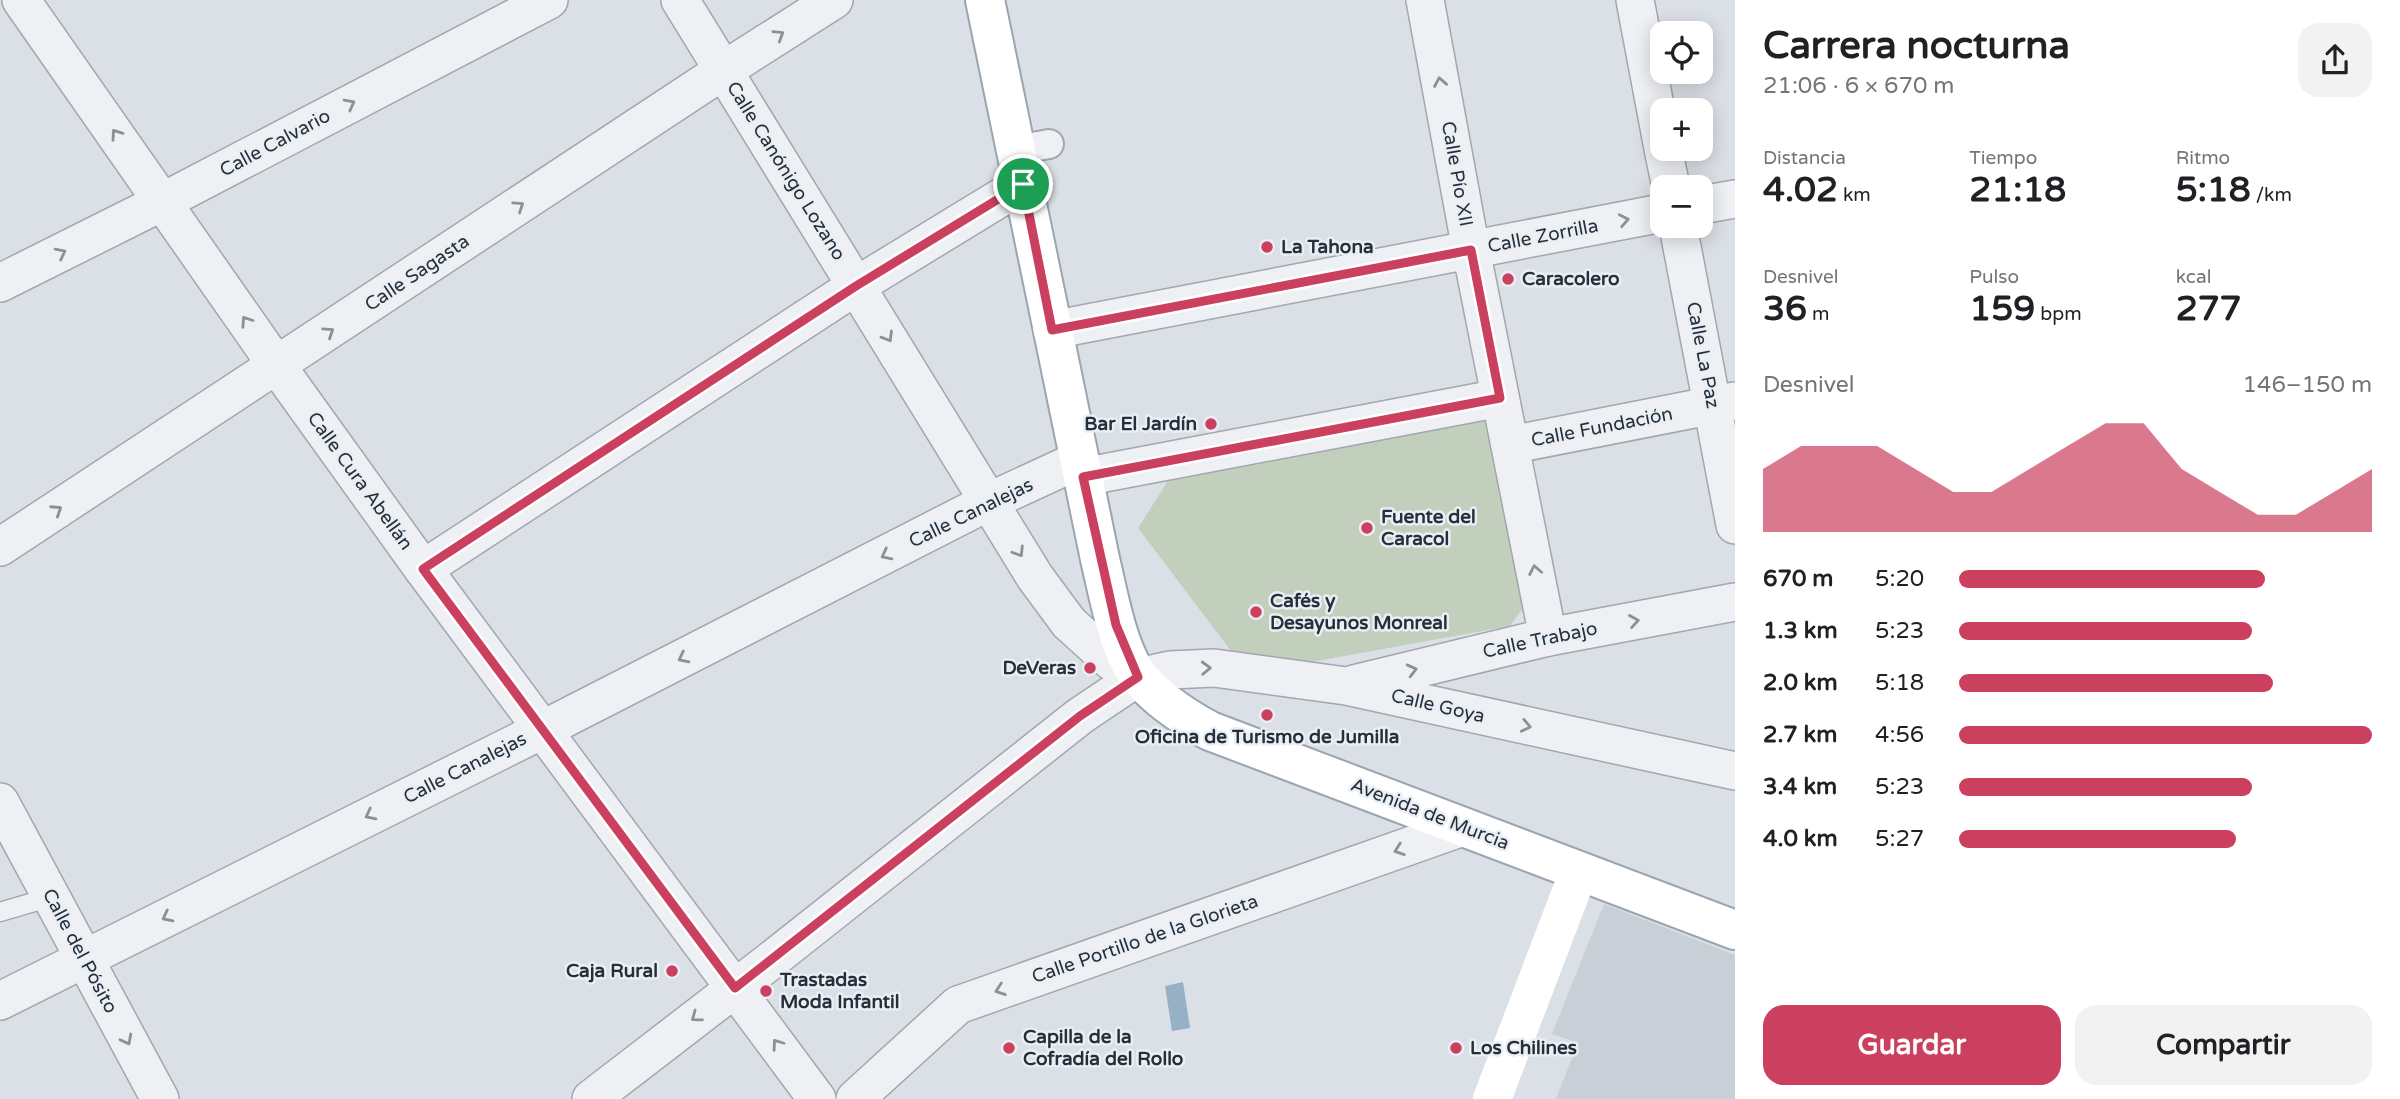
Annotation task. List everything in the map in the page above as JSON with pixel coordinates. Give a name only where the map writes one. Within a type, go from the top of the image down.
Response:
[{"type":"main road","points":[[985,0],[1029,160],[1052,330],[1116,625],[1138,677]]},
{"type":"main road","name":"Avenida de Murcia","points":[[1138,677],[1166,704],[1210,731],[1735,930]]},
{"type":"main road","points":[[1492,1099],[1579,871]]},
{"type":"street","name":"Calle Cura Abellán","points":[[21,0],[277,366],[423,569],[817,1099]]},
{"type":"street","name":"Calle Calvario","points":[[0,283],[164,201],[549,0]]},
{"type":"street","name":"Calle Canónigo Lozano","points":[[680,0],[1035,577],[1069,623],[1111,661],[1138,677]]},
{"type":"street","name":"Calle Sagasta","points":[[0,547],[834,0]]},
{"type":"street","name":"Calle Pío XII","points":[[1425,0],[1471,250],[1548,637]]},
{"type":"street","points":[[1636,0],[1654,98]]},
{"type":"street","points":[[423,569],[856,286],[1029,160]]},
{"type":"street","points":[[1713,203],[1735,199]]},
{"type":"street","name":"Calle Zorrilla","points":[[1052,330],[1650,215]]},
{"type":"street","name":"Calle La Paz","points":[[1681,238],[1724,404],[1735,525]]},
{"type":"street","name":"Calle Canalejas","points":[[0,1001],[542,730],[989,502],[1081,469],[1500,398]]},
{"type":"street","name":"Calle Fundación","points":[[1510,445],[1724,404]]},
{"type":"street","name":"Calle Trabajo","points":[[1346,686],[1548,637],[1735,603]]},
{"type":"street","name":"Calle Goya","points":[[1138,677],[1170,670],[1214,668],[1346,686],[1735,771]]},
{"type":"street","points":[[591,1099],[1080,716],[1138,677]]},
{"type":"street","name":"Calle del Pósito","points":[[0,803],[160,1099]]},
{"type":"street","name":"Calle Portillo de la Glorieta","points":[[855,1099],[958,1005],[1463,827]]},
{"type":"lane","points":[[0,912],[51,897]]},
{"type":"shaded area","points":[[1604,904],[1735,955],[1735,1099],[1556,1099],[1578,1043],[1552,1034]]},
{"type":"green space","points":[[1480,416],[1486,420],[1523,608],[1510,626],[1289,666],[1243,656],[1231,651],[1138,528],[1171,476]]},
{"type":"water","points":[[1183,982],[1190,1028],[1172,1031],[1165,986]]},
{"type":"place","name":"La Tahona","points":[[1267,247]]},
{"type":"place","name":"Caracolero","points":[[1508,279]]},
{"type":"place","name":"Bar El Jardín","points":[[1211,424]]},
{"type":"place","name":"Fuente del Caracol","points":[[1367,528]]},
{"type":"place","name":"Cafés y Desayunos Monreal","points":[[1256,612]]},
{"type":"place","name":"DeVeras","points":[[1090,668]]},
{"type":"place","name":"Oficina de Turismo de Jumilla","points":[[1267,715]]},
{"type":"place","name":"Caja Rural","points":[[672,971]]},
{"type":"place","name":"Trastadas Moda Infantil","points":[[766,991]]},
{"type":"place","name":"Capilla de la Cofradía del Rollo","points":[[1009,1048]]},
{"type":"place","name":"Los Chilines","points":[[1456,1048]]},
{"type":"route","points":[[1023,184],[1052,330],[1471,250],[1500,398],[1083,477],[1116,625],[1138,677],[1080,716],[735,988],[423,569],[856,286],[1023,184]]}]
